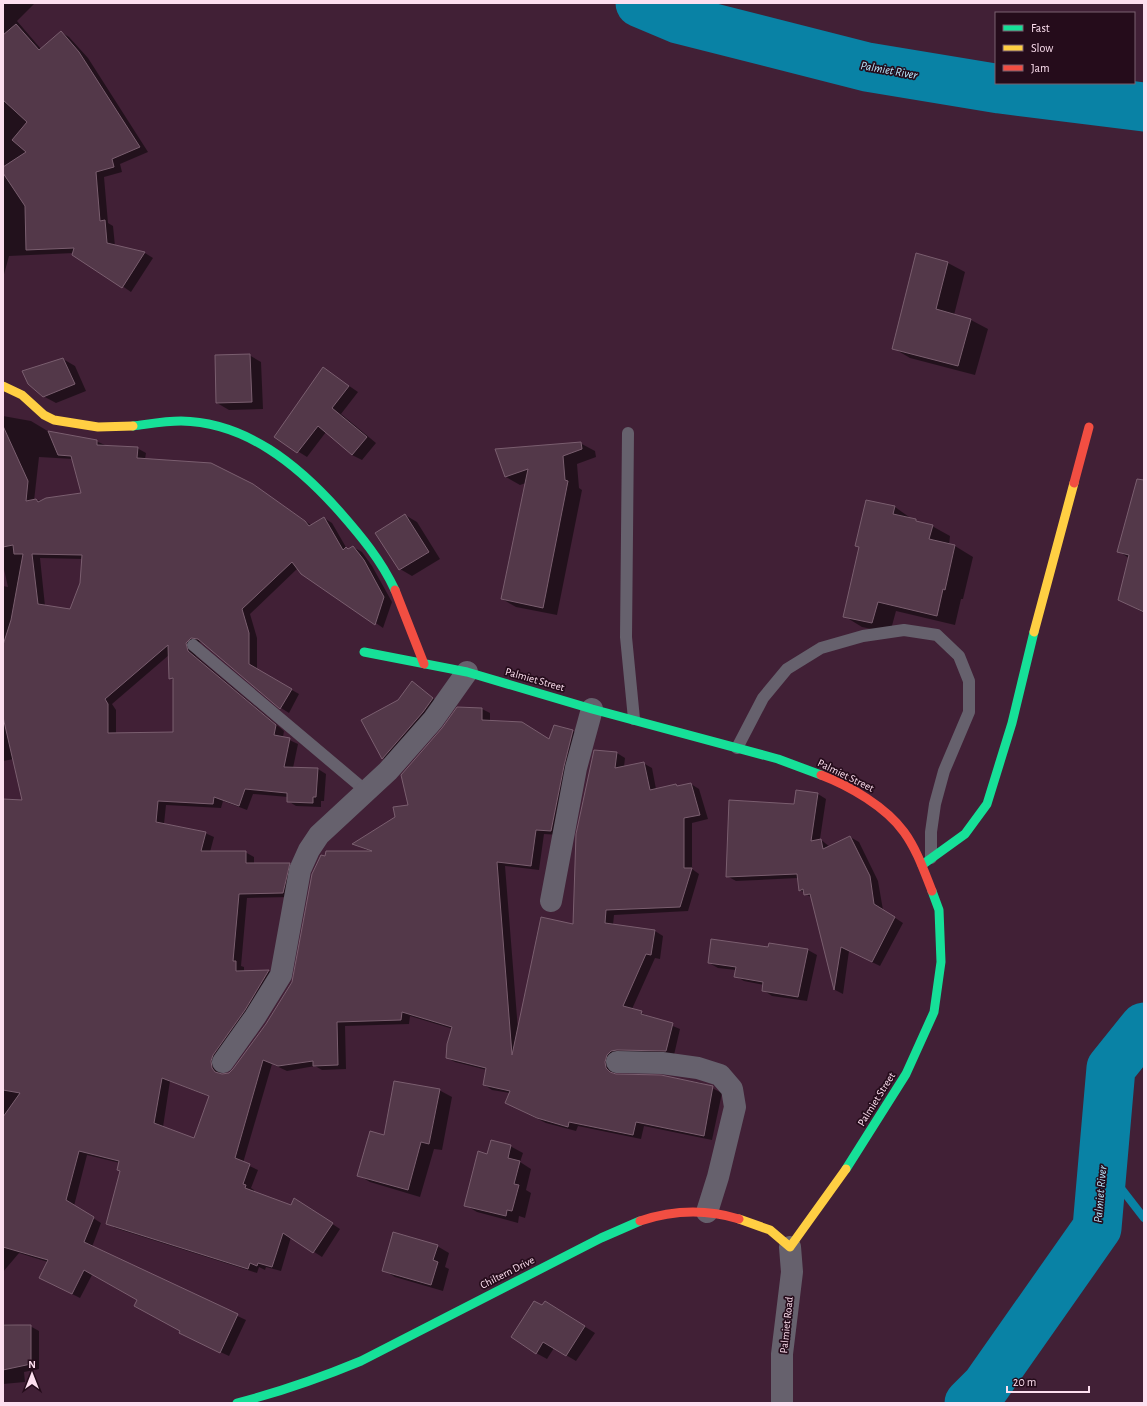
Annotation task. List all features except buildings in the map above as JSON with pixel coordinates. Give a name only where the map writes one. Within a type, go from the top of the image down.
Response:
[{"type":"street","points":[[3,386],[22,395],[48,417],[67,423],[90,427],[114,428],[162,422],[190,422],[222,427],[255,439],[278,453],[304,473],[323,491],[356,530],[382,565],[399,598],[424,664]]},
{"type":"street","points":[[926,862],[965,834],[987,804],[997,776],[1012,723],[1030,648],[1089,427]]},
{"type":"street","name":"Palmiet Street","points":[[364,652],[467,672],[592,709],[634,719],[778,759],[826,777],[874,802],[904,832],[926,862],[939,910],[941,962],[934,1012],[906,1074],[849,1165],[790,1247]]},
{"type":"street","points":[[222,1062],[255,1017],[281,975],[300,870],[309,850],[319,835],[388,771],[433,720],[467,672]]},
{"type":"street","points":[[551,901],[576,768],[592,709]]},
{"type":"street","points":[[617,1062],[662,1063],[698,1068],[720,1075],[732,1089],[735,1107],[718,1177],[707,1212]]},
{"type":"street","name":"Chiltern Drive","points":[[237,1403],[258,1399],[323,1379],[371,1357],[504,1286],[632,1222],[678,1212],[707,1212],[726,1215],[771,1230],[790,1247]]},
{"type":"street","name":"Palmiet Road","points":[[782,1403],[782,1354],[792,1272],[790,1247]]},
{"type":"lane","points":[[628,433],[626,637],[634,719]]},
{"type":"lane","points":[[737,748],[763,698],[787,669],[821,648],[863,636],[904,630],[937,635],[959,656],[969,681],[969,712],[944,771],[935,804],[932,832],[926,862]]},
{"type":"lane","points":[[193,645],[366,791]]},
{"type":"waterway","name":"Palmiet River","points":[[640,3],[678,19],[867,67],[1000,89],[1144,107]]},
{"type":"waterway","name":"Palmiet River","points":[[969,1403],[986,1386],[1097,1228],[1111,1068],[1144,1027]]},
{"type":"waterway","points":[[1103,1165],[1144,1218]]},
{"type":"traffic: fast","points":[[133,426],[175,421],[205,423],[227,429],[249,438],[269,449],[306,478],[339,511],[370,549],[395,590]]},
{"type":"traffic: fast","points":[[922,865],[965,834],[987,804],[1012,723],[1034,632]]},
{"type":"traffic: fast","points":[[364,652],[467,672],[592,709],[778,759],[821,775]]},
{"type":"traffic: fast","points":[[846,1169],[906,1074],[934,1012],[941,962],[939,910],[932,891]]},
{"type":"traffic: fast","points":[[237,1403],[300,1384],[361,1361],[601,1238],[640,1221]]},
{"type":"traffic: slow","points":[[3,386],[22,395],[44,415],[54,420],[98,427],[133,426]]},
{"type":"traffic: slow","points":[[1034,632],[1074,483]]},
{"type":"traffic: slow","points":[[739,1219],[770,1230],[790,1247],[846,1169]]},
{"type":"traffic: jam","points":[[1074,483],[1089,427]]},
{"type":"traffic: jam","points":[[395,590],[424,664]]},
{"type":"traffic: jam","points":[[821,775],[855,791],[888,814],[904,832],[913,846],[932,891]]},
{"type":"traffic: jam","points":[[640,1221],[652,1217],[690,1212],[702,1212],[739,1219]]}]
